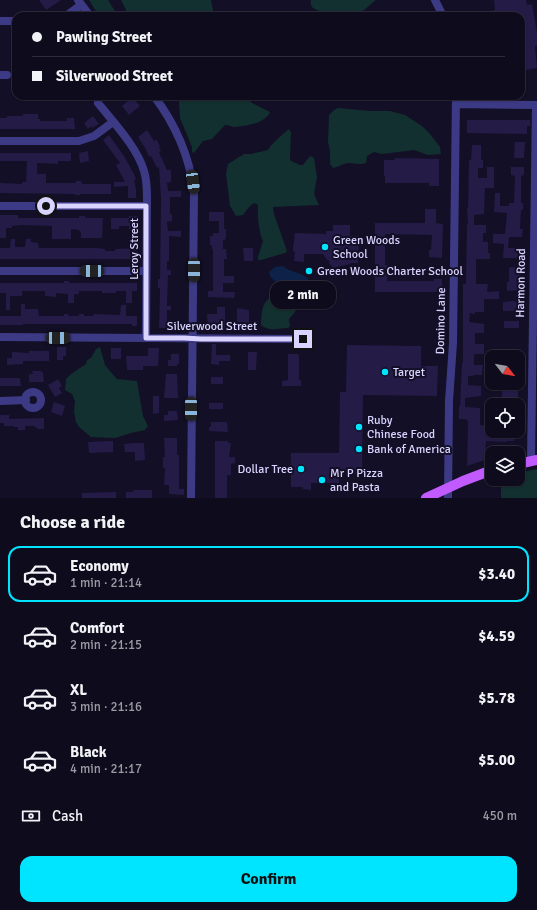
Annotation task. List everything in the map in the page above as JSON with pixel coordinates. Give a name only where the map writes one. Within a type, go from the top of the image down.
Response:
[{"type":"main road","points":[[426,498],[448,487],[485,473]]},
{"type":"street","points":[[435,0],[441,12]]},
{"type":"street","points":[[70,12],[80,2],[87,12]]},
{"type":"street","points":[[0,21],[12,21]]},
{"type":"street","points":[[157,100],[177,132],[186,155],[193,182],[195,208],[191,498]]},
{"type":"street","points":[[456,100],[536,104]]},
{"type":"street","name":"Domino Lane","points":[[448,498],[456,100]]},
{"type":"street","name":"Leroy Street","points":[[98,103],[134,150],[141,162],[146,183],[146,338]]},
{"type":"street","name":"Harmon Road","points":[[534,460],[536,104]]},
{"type":"street","points":[[0,141],[84,140],[98,134],[113,122]]},
{"type":"street","points":[[0,206],[146,206]]},
{"type":"street","points":[[0,271],[146,271]]},
{"type":"street","name":"Silverwood Street","points":[[0,337],[303,339]]},
{"type":"street","points":[[0,401],[26,400]]},
{"type":"green space","points":[[89,0],[108,0],[116,12],[96,12]]},
{"type":"green space","points":[[121,0],[211,0],[213,12],[127,12]]},
{"type":"green space","points":[[311,0],[376,0],[361,12],[322,12],[312,7]]},
{"type":"green space","points":[[250,100],[252,103],[270,112],[264,119],[254,124],[235,127],[225,125],[212,139],[203,141],[194,153],[192,152],[192,147],[180,118],[179,101]]},
{"type":"green space","points":[[338,108],[390,111],[405,115],[422,126],[430,134],[440,147],[441,154],[428,155],[414,150],[382,154],[374,152],[367,156],[366,163],[347,163],[333,168],[330,164],[328,142],[329,115]]},
{"type":"green space","points":[[289,129],[291,133],[291,161],[303,165],[310,156],[314,158],[317,177],[314,194],[319,205],[273,207],[287,251],[285,253],[258,260],[263,241],[260,233],[258,205],[254,203],[243,215],[236,216],[230,206],[226,174],[228,164],[244,154],[268,150]]},
{"type":"green space","points":[[280,289],[284,290],[290,302],[296,309],[289,319],[290,326],[288,328],[274,329],[264,327],[261,325],[263,308],[268,299]]},
{"type":"green space","points":[[100,347],[105,365],[117,379],[137,381],[143,416],[148,426],[145,430],[115,438],[91,437],[79,427],[76,422],[74,412],[75,401],[72,394],[65,390],[66,379],[86,364],[87,360],[91,358],[96,349]]},
{"type":"green space","points":[[537,469],[537,498],[501,498],[501,486],[525,486],[525,472]]},
{"type":"water","points":[[283,266],[305,276],[308,280],[311,290],[303,298],[302,296],[299,296],[299,293],[296,294],[295,291],[290,292],[270,276],[269,272],[275,267]]},
{"type":"building","points":[[39,0],[61,0],[46,10]]},
{"type":"building","points":[[494,0],[526,0],[527,5],[532,4],[537,32],[537,46],[535,46],[537,68],[525,70],[525,12],[485,12],[495,10]]},
{"type":"building","points":[[129,100],[135,100],[140,106],[129,115],[122,106]]},
{"type":"building","points":[[23,114],[38,114],[38,119],[40,119],[40,121],[67,121],[67,118],[74,118],[75,129],[0,129],[0,118],[7,118],[7,116],[23,116]]},
{"type":"building","points":[[93,116],[99,124],[92,128],[91,126],[88,129],[84,123]]},
{"type":"building","points":[[467,120],[530,120],[530,126],[527,126],[527,134],[467,133]]},
{"type":"building","points":[[147,130],[154,141],[157,140],[161,151],[159,152],[167,170],[171,170],[171,182],[167,183],[168,191],[181,191],[181,197],[170,197],[170,214],[172,214],[172,221],[167,222],[168,231],[181,231],[181,237],[169,236],[169,261],[167,261],[167,270],[171,270],[171,275],[168,275],[167,306],[171,306],[171,310],[167,310],[167,328],[159,328],[160,288],[158,288],[158,279],[160,279],[161,199],[159,167],[157,168],[151,156],[149,157],[138,137]]},
{"type":"building","points":[[109,135],[124,156],[134,174],[136,180],[134,180],[136,198],[128,198],[128,186],[114,187],[114,182],[125,182],[116,165],[120,163],[103,140]]},
{"type":"building","points":[[515,142],[525,142],[524,158],[514,158]]},
{"type":"building","points":[[472,145],[481,145],[481,160],[483,160],[483,168],[478,168],[478,178],[487,178],[487,167],[494,167],[494,188],[485,188],[484,214],[474,215],[474,225],[486,225],[486,233],[483,233],[483,242],[488,242],[488,253],[490,253],[490,259],[476,259],[476,284],[488,284],[487,292],[499,291],[499,299],[484,299],[484,312],[475,312],[475,314],[470,313],[469,322],[484,324],[484,333],[475,333],[475,344],[484,344],[484,354],[474,355],[474,365],[483,365],[482,375],[468,376],[468,385],[481,386],[481,396],[465,398],[465,407],[480,408],[480,425],[485,426],[485,438],[514,438],[514,441],[486,441],[485,460],[467,466],[468,421],[465,419],[459,419],[459,406],[463,363],[463,284],[466,284],[469,160],[471,160]]},
{"type":"building","points":[[88,151],[89,161],[80,163],[79,153]]},
{"type":"building","points":[[0,153],[71,153],[71,161],[58,161],[58,164],[37,163],[37,174],[46,174],[46,183],[76,183],[76,181],[81,181],[81,183],[84,184],[111,184],[111,194],[76,195],[0,193],[0,183],[22,184],[22,182],[26,182],[27,161],[0,161]]},
{"type":"building","points":[[395,158],[439,159],[439,186],[429,186],[429,183],[385,183],[384,160],[395,160]]},
{"type":"building","points":[[511,167],[524,167],[524,175],[521,176],[521,203],[523,203],[523,210],[521,210],[520,229],[523,229],[522,237],[509,237],[508,248],[522,248],[522,258],[503,258],[504,244],[493,243],[493,234],[505,234],[507,213],[494,212],[495,193],[500,193],[500,206],[509,206],[509,203],[514,203],[515,176],[511,175]]},
{"type":"building","points":[[425,209],[436,209],[436,223],[443,224],[442,258],[429,257],[432,235],[385,234],[385,265],[387,265],[387,281],[434,281],[434,279],[442,279],[442,292],[375,292],[375,223],[425,223]]},
{"type":"building","points":[[209,212],[224,212],[224,229],[226,229],[226,237],[225,240],[223,240],[223,249],[226,249],[227,259],[224,259],[224,276],[234,276],[234,283],[223,283],[223,292],[235,292],[234,298],[208,297],[208,291],[213,291],[213,249],[212,245],[210,245],[210,236],[213,236],[213,233],[219,233],[219,221],[209,221]]},
{"type":"building","points":[[0,215],[18,215],[18,218],[79,218],[79,216],[85,216],[85,218],[103,218],[102,238],[81,238],[81,232],[79,230],[71,229],[71,239],[52,239],[52,226],[22,225],[6,228],[6,238],[0,238]]},
{"type":"building","points":[[129,216],[138,216],[137,239],[131,239],[131,229],[129,229],[129,226],[119,226],[119,229],[111,229],[111,218],[129,218]]},
{"type":"building","name":"Green Woods School","points":[[333,225],[350,225],[350,236],[359,236],[358,263],[350,263],[333,268],[329,263],[330,261],[327,260],[323,254],[304,254],[304,262],[294,261],[295,252],[293,251],[293,248],[295,233],[326,234],[326,231],[333,231]]},
{"type":"building","points":[[11,239],[15,239],[15,247],[25,247],[26,239],[31,239],[31,242],[38,243],[39,248],[97,248],[105,249],[105,251],[115,251],[115,249],[138,248],[138,259],[0,259],[0,248],[10,248]]},
{"type":"building","points":[[243,248],[253,248],[253,261],[244,261]]},
{"type":"building","points":[[509,268],[522,268],[522,275],[520,275],[520,290],[507,291],[507,282],[509,282]]},
{"type":"building","points":[[64,281],[69,281],[69,283],[137,283],[137,291],[132,291],[132,303],[126,303],[126,291],[102,293],[102,291],[79,291],[79,294],[74,294],[74,303],[68,303],[68,294],[56,293],[56,297],[45,296],[45,291],[22,291],[22,296],[10,296],[10,310],[6,310],[6,293],[0,293],[0,283],[64,283]]},
{"type":"building","points":[[503,302],[521,302],[521,311],[503,311]]},
{"type":"building","points":[[21,304],[25,304],[25,309],[38,309],[39,316],[64,316],[64,314],[69,314],[68,316],[79,316],[79,314],[84,314],[84,316],[93,316],[94,314],[120,315],[121,305],[126,305],[126,316],[137,316],[137,326],[132,326],[132,324],[0,325],[0,316],[21,316]]},
{"type":"building","points":[[217,307],[225,307],[225,329],[211,329],[211,326],[208,326],[207,314],[217,314]]},
{"type":"building","points":[[237,308],[249,310],[249,324],[237,324]]},
{"type":"building","points":[[504,321],[519,321],[519,328],[504,328]]},
{"type":"building","points":[[212,344],[216,344],[216,355],[230,355],[230,361],[219,361],[219,365],[211,364]]},
{"type":"building","points":[[347,345],[421,346],[421,366],[438,366],[437,396],[363,395],[362,475],[352,474],[352,472],[339,472],[339,483],[311,483],[311,490],[303,489],[303,487],[291,487],[291,453],[339,453],[340,392],[346,392]]},
{"type":"building","points":[[57,347],[66,347],[66,356],[63,356],[63,360],[57,360]]},
{"type":"building","points":[[111,348],[121,348],[121,359],[111,359]]},
{"type":"building","points":[[148,348],[159,348],[158,366],[143,366],[143,370],[127,370],[126,356],[148,356]]},
{"type":"building","points":[[29,351],[49,351],[49,361],[23,361],[23,364],[7,365],[7,358],[12,358],[12,352],[29,353]]},
{"type":"building","points":[[248,352],[257,352],[256,370],[248,370]]},
{"type":"building","points":[[171,354],[179,354],[179,364],[177,364],[177,366],[168,366],[168,360],[171,360]]},
{"type":"building","points":[[288,354],[298,354],[299,356],[299,380],[301,380],[301,386],[282,386],[282,381],[288,380]]},
{"type":"building","points":[[32,371],[43,372],[44,382],[29,382],[29,374],[33,374]]},
{"type":"building","points":[[166,374],[177,374],[178,398],[164,398]]},
{"type":"building","points":[[211,377],[223,377],[223,384],[211,384]]},
{"type":"building","points":[[0,378],[20,378],[21,386],[0,386]]},
{"type":"building","points":[[58,379],[62,386],[59,388],[62,393],[55,397],[48,385]]},
{"type":"building","points":[[502,390],[518,390],[518,398],[502,398]]},
{"type":"building","points":[[153,396],[159,396],[159,413],[153,414]]},
{"type":"building","points":[[54,402],[65,406],[62,416],[51,412]]},
{"type":"building","points":[[209,403],[223,403],[223,409],[209,409]]},
{"type":"building","points":[[168,411],[177,411],[178,420],[164,421],[164,415],[168,415]]},
{"type":"building","points":[[0,415],[9,415],[9,419],[44,418],[44,429],[38,429],[34,426],[25,426],[25,430],[18,430],[18,427],[4,426],[4,423],[0,423]]},
{"type":"building","points":[[211,422],[227,422],[228,432],[209,431]]},
{"type":"building","points":[[164,438],[177,438],[177,455],[179,455],[179,489],[184,489],[184,495],[169,494],[169,485],[164,485]]},
{"type":"building","points":[[113,441],[113,452],[89,453],[88,442]]},
{"type":"building","points":[[215,441],[228,441],[228,443],[231,443],[229,457],[235,457],[235,463],[231,464],[231,475],[227,475],[227,498],[215,498]]},
{"type":"building","points":[[144,443],[145,460],[135,461],[135,452],[125,452],[124,444]]},
{"type":"building","points":[[133,490],[152,490],[152,498],[126,498],[126,492],[133,492]]},
{"type":"building","points":[[116,492],[116,498],[82,498],[82,493]]},
{"type":"place","name":"Green Woods School","points":[[325,247]]},
{"type":"place","name":"Green Woods Charter School","points":[[309,271]]},
{"type":"place","name":"Target","points":[[385,372]]},
{"type":"place","name":"Ruby Chinese Food","points":[[359,427]]},
{"type":"place","name":"Bank of America","points":[[359,449]]},
{"type":"place","name":"Dollar Tree","points":[[301,469]]},
{"type":"place","name":"Mr P Pizza and Pasta","points":[[322,480]]},
{"type":"route","points":[[46,206],[146,206],[146,338],[303,339]]}]
